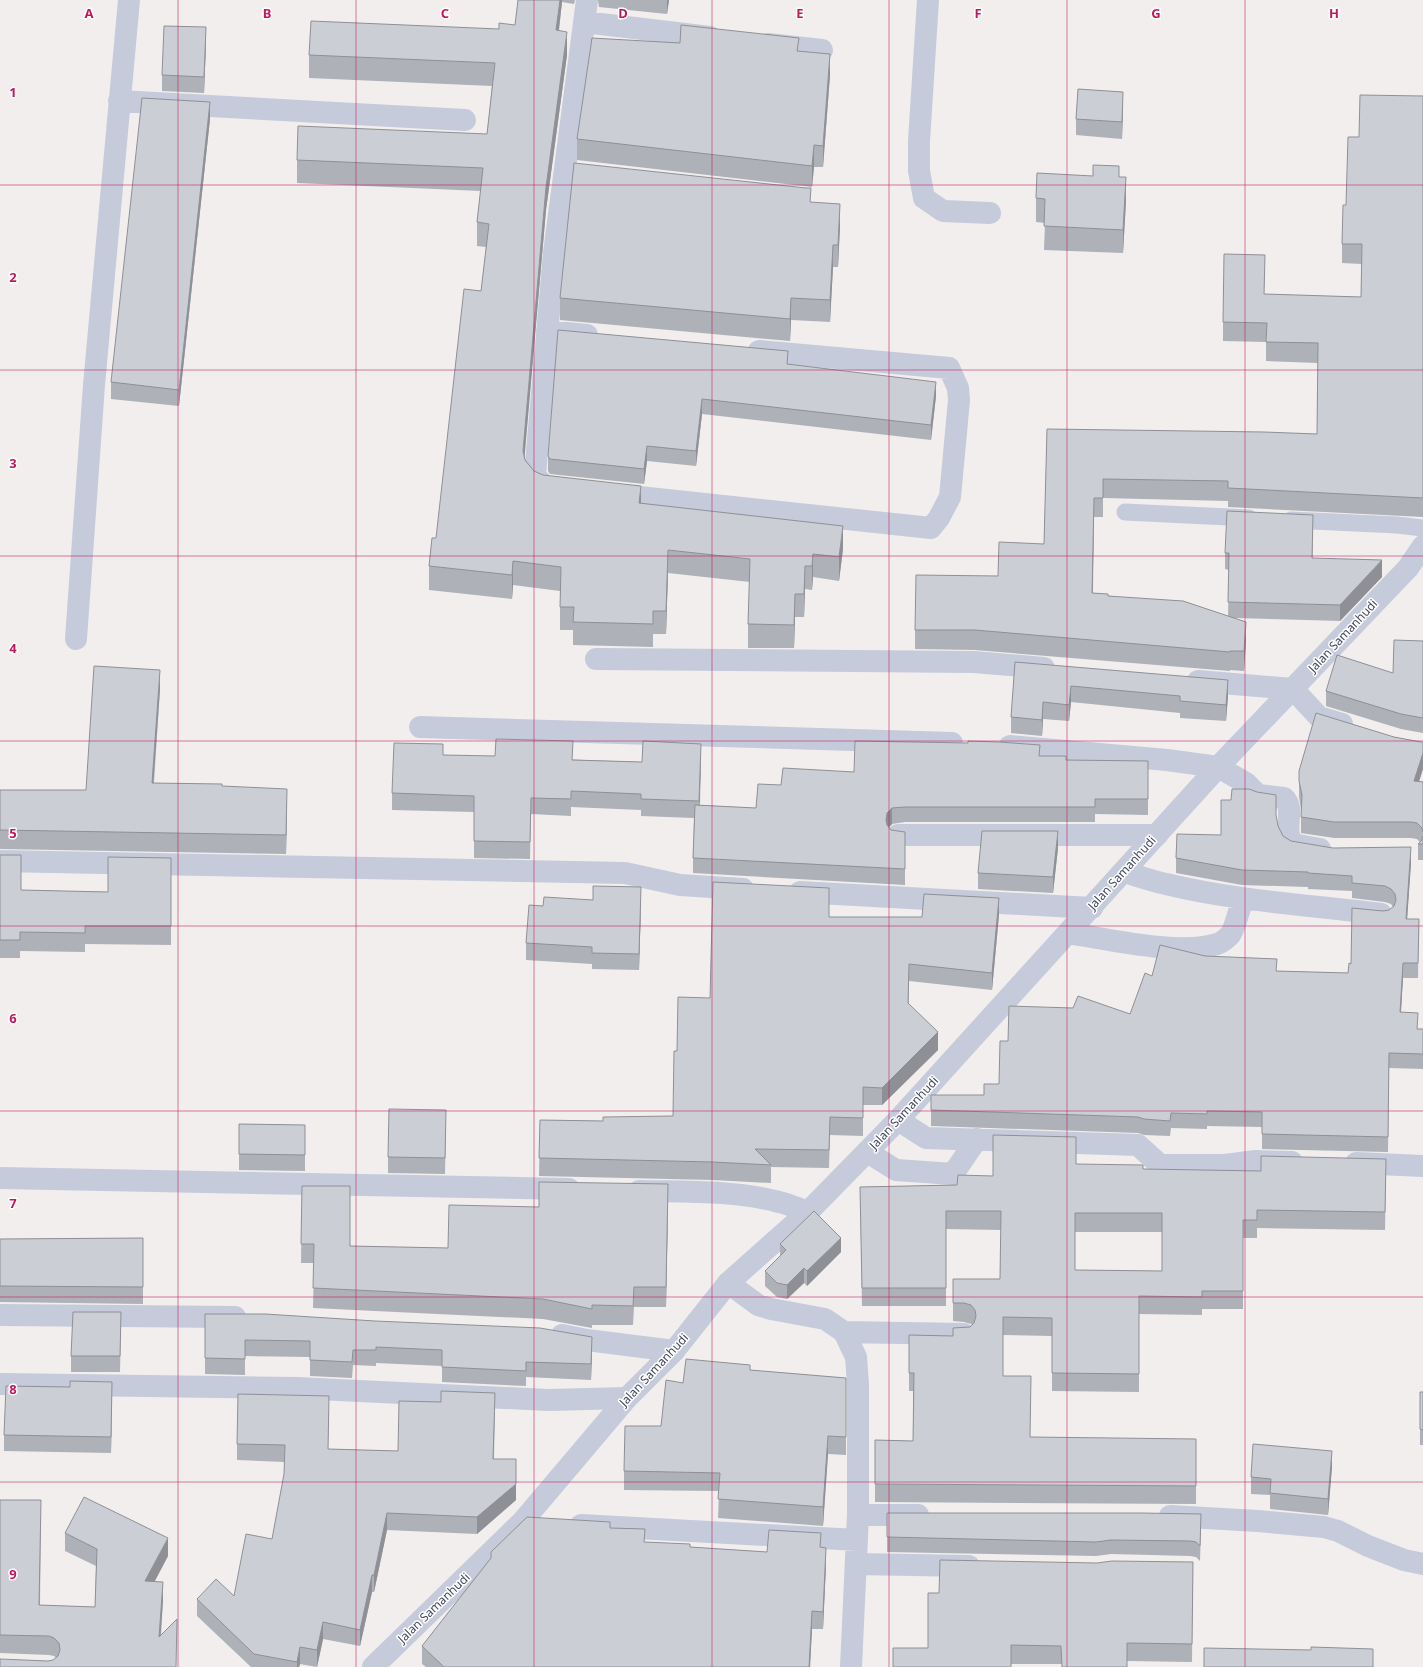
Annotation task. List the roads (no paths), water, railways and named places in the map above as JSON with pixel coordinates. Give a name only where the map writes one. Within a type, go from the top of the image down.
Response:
[{"type":"street","points":[[76,639],[94,385],[129,0]]},
{"type":"street","points":[[586,0],[563,172],[547,331],[535,475],[544,486],[931,528],[939,518],[950,497],[959,400],[958,388],[949,368],[736,348]]},
{"type":"street","points":[[928,0],[919,141],[919,172],[924,198],[943,211],[990,213]]},
{"type":"street","points":[[584,22],[727,39]]},
{"type":"street","points":[[751,42],[822,50]]},
{"type":"street","points":[[119,101],[465,120]]},
{"type":"street","points":[[563,172],[587,174]]},
{"type":"street","points":[[547,331],[610,337]]},
{"type":"street","name":"Jalan Samanhudi","points":[[373,1667],[522,1522],[628,1398],[674,1351],[728,1283],[808,1212],[898,1120],[1125,872],[1218,767],[1408,568],[1423,546]]},
{"type":"street","points":[[596,659],[974,662],[1062,670]]},
{"type":"street","points":[[1181,680],[1293,689],[1319,717],[1362,730]]},
{"type":"street","points":[[420,727],[968,744]]},
{"type":"street","points":[[992,744],[1167,760],[1218,767],[1246,783],[1258,795],[1284,798],[1287,801],[1289,807],[1288,836],[1293,844],[1340,851]]},
{"type":"street","points":[[898,835],[1157,835]]},
{"type":"street","points":[[0,861],[625,873],[680,885],[759,890]]},
{"type":"street","points":[[1125,872],[1165,884],[1243,898],[1384,914]]},
{"type":"street","points":[[783,891],[1092,908]]},
{"type":"street","points":[[1068,933],[1135,944],[1175,948],[1202,947],[1219,944],[1231,934],[1243,898]]},
{"type":"street","points":[[898,1120],[926,1138],[1138,1145],[1160,1165],[1225,1165],[1256,1161],[1309,1162]]},
{"type":"street","points":[[867,1152],[896,1170],[953,1174],[977,1139]]},
{"type":"street","points":[[1339,1163],[1423,1166]]},
{"type":"street","points":[[0,1178],[586,1190]]},
{"type":"street","points":[[618,1190],[713,1192],[746,1195],[781,1202],[808,1212]]},
{"type":"street","points":[[728,1283],[758,1305],[770,1309],[825,1319],[844,1332],[856,1357],[858,1384],[858,1515],[851,1667]]},
{"type":"street","points":[[0,1315],[258,1317]]},
{"type":"street","points":[[542,1330],[587,1340],[674,1351]]},
{"type":"street","points":[[844,1332],[964,1334]]},
{"type":"street","points":[[0,1384],[297,1388],[548,1400],[628,1398]]},
{"type":"street","points":[[858,1515],[936,1515]]},
{"type":"street","points":[[1149,1515],[1200,1517],[1324,1527],[1338,1531],[1368,1546],[1404,1560],[1423,1564]]},
{"type":"street","points":[[522,1522],[857,1540]]},
{"type":"street","points":[[856,1564],[988,1567]]},
{"type":"lane","points":[[1125,512],[1397,525],[1423,528]]}]
